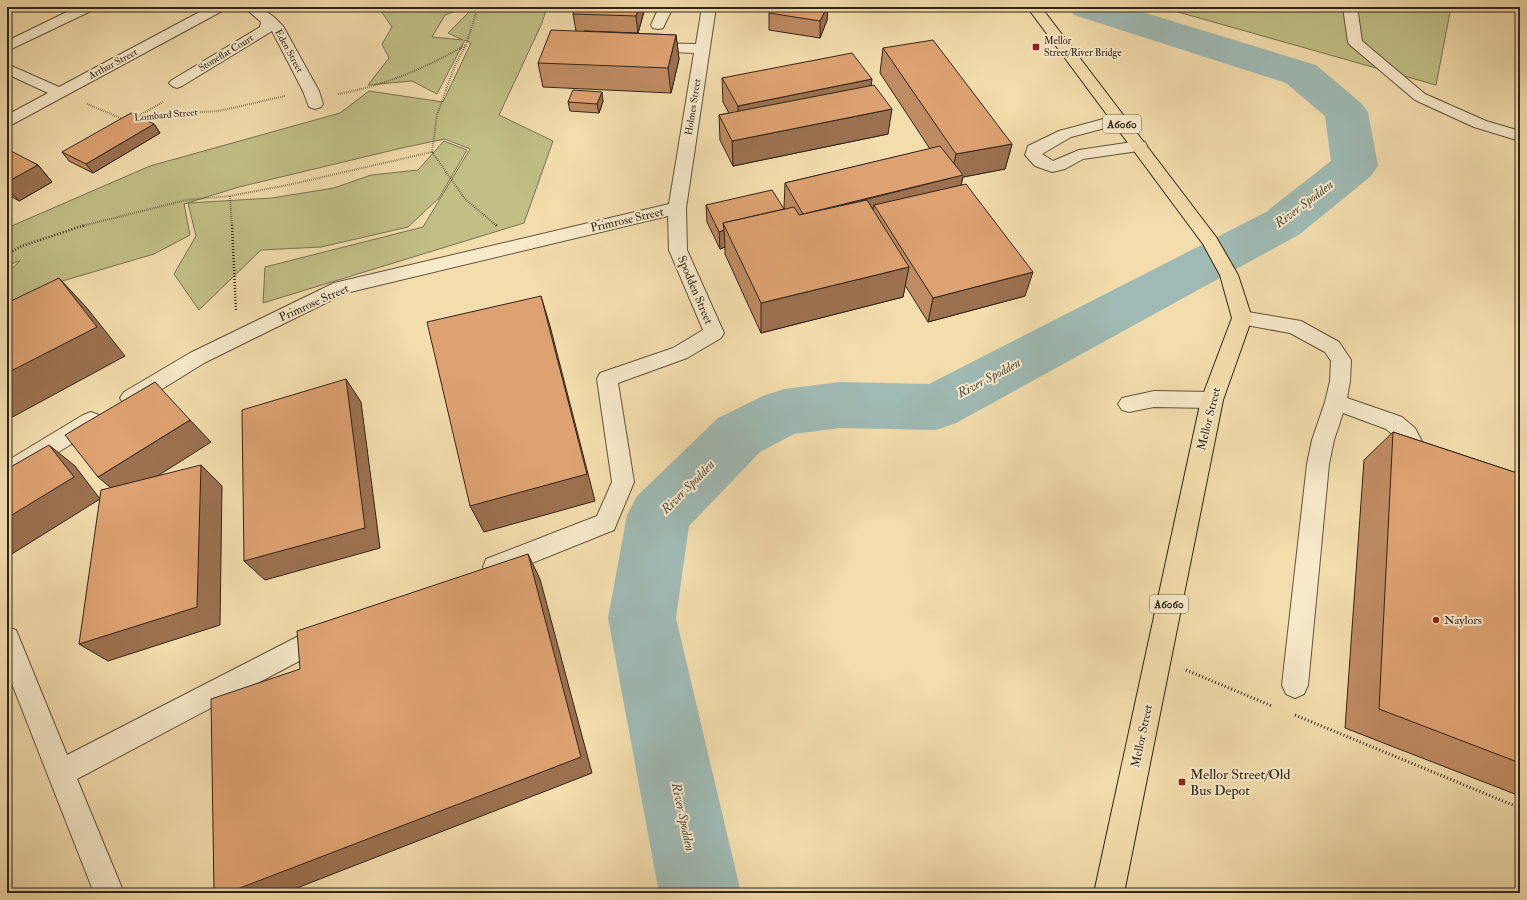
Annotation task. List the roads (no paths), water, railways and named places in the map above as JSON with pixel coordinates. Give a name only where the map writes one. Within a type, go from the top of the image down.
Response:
[{"type":"main road","name":"A6060","points":[[1034,7],[1210,241],[1229,275],[1242,318]]},
{"type":"main road","name":"Mellor Street","points":[[1109,893],[1212,400],[1242,318]]},
{"type":"street","points":[[7,47],[88,7]]},
{"type":"street","name":"Arthur Street","points":[[7,121],[219,7]]},
{"type":"street","name":"Eden Street","points":[[251,7],[269,20],[278,29],[313,96]]},
{"type":"street","points":[[658,25],[666,7]]},
{"type":"street","name":"Holmes Street","points":[[677,208],[709,7]]},
{"type":"street","points":[[1350,7],[1355,42],[1420,98],[1480,124],[1520,136]]},
{"type":"street","name":"Stoneflat Court","points":[[177,83],[266,29],[269,20]]},
{"type":"street","points":[[634,46],[702,49]]},
{"type":"street","points":[[7,68],[60,93]]},
{"type":"street","points":[[1118,120],[1065,134],[1034,150],[1033,156],[1052,167],[1080,154],[1138,146]]},
{"type":"street","name":"Primrose Street","points":[[7,472],[197,358],[341,288],[677,208]]},
{"type":"street","name":"Spodden Street","points":[[473,576],[606,523],[623,482],[607,379],[680,353],[714,333],[678,250],[677,208]]},
{"type":"street","points":[[1242,318],[1294,326],[1332,347],[1340,360],[1340,381],[1336,402],[1323,440],[1318,464],[1294,685]]},
{"type":"street","points":[[1129,404],[1154,399],[1186,398],[1212,400]]},
{"type":"street","points":[[1336,402],[1394,423],[1406,434],[1428,473]]},
{"type":"street","points":[[61,773],[318,637],[348,625]]},
{"type":"street","points":[[7,639],[109,893]]},
{"type":"waterway","name":"River Spodden","points":[[700,893],[642,618],[659,515],[739,435],[784,412],[840,405],[936,407],[1283,223],[1355,166],[1346,112],[1301,74],[1087,7]]},
{"type":"place","name":"Mellor Street/River Bridge","points":[[1036,47]]},
{"type":"place","name":"Naylors","points":[[1436,620]]},
{"type":"place","name":"Mellor Street/Old Bus Depot","points":[[1182,782]]}]
